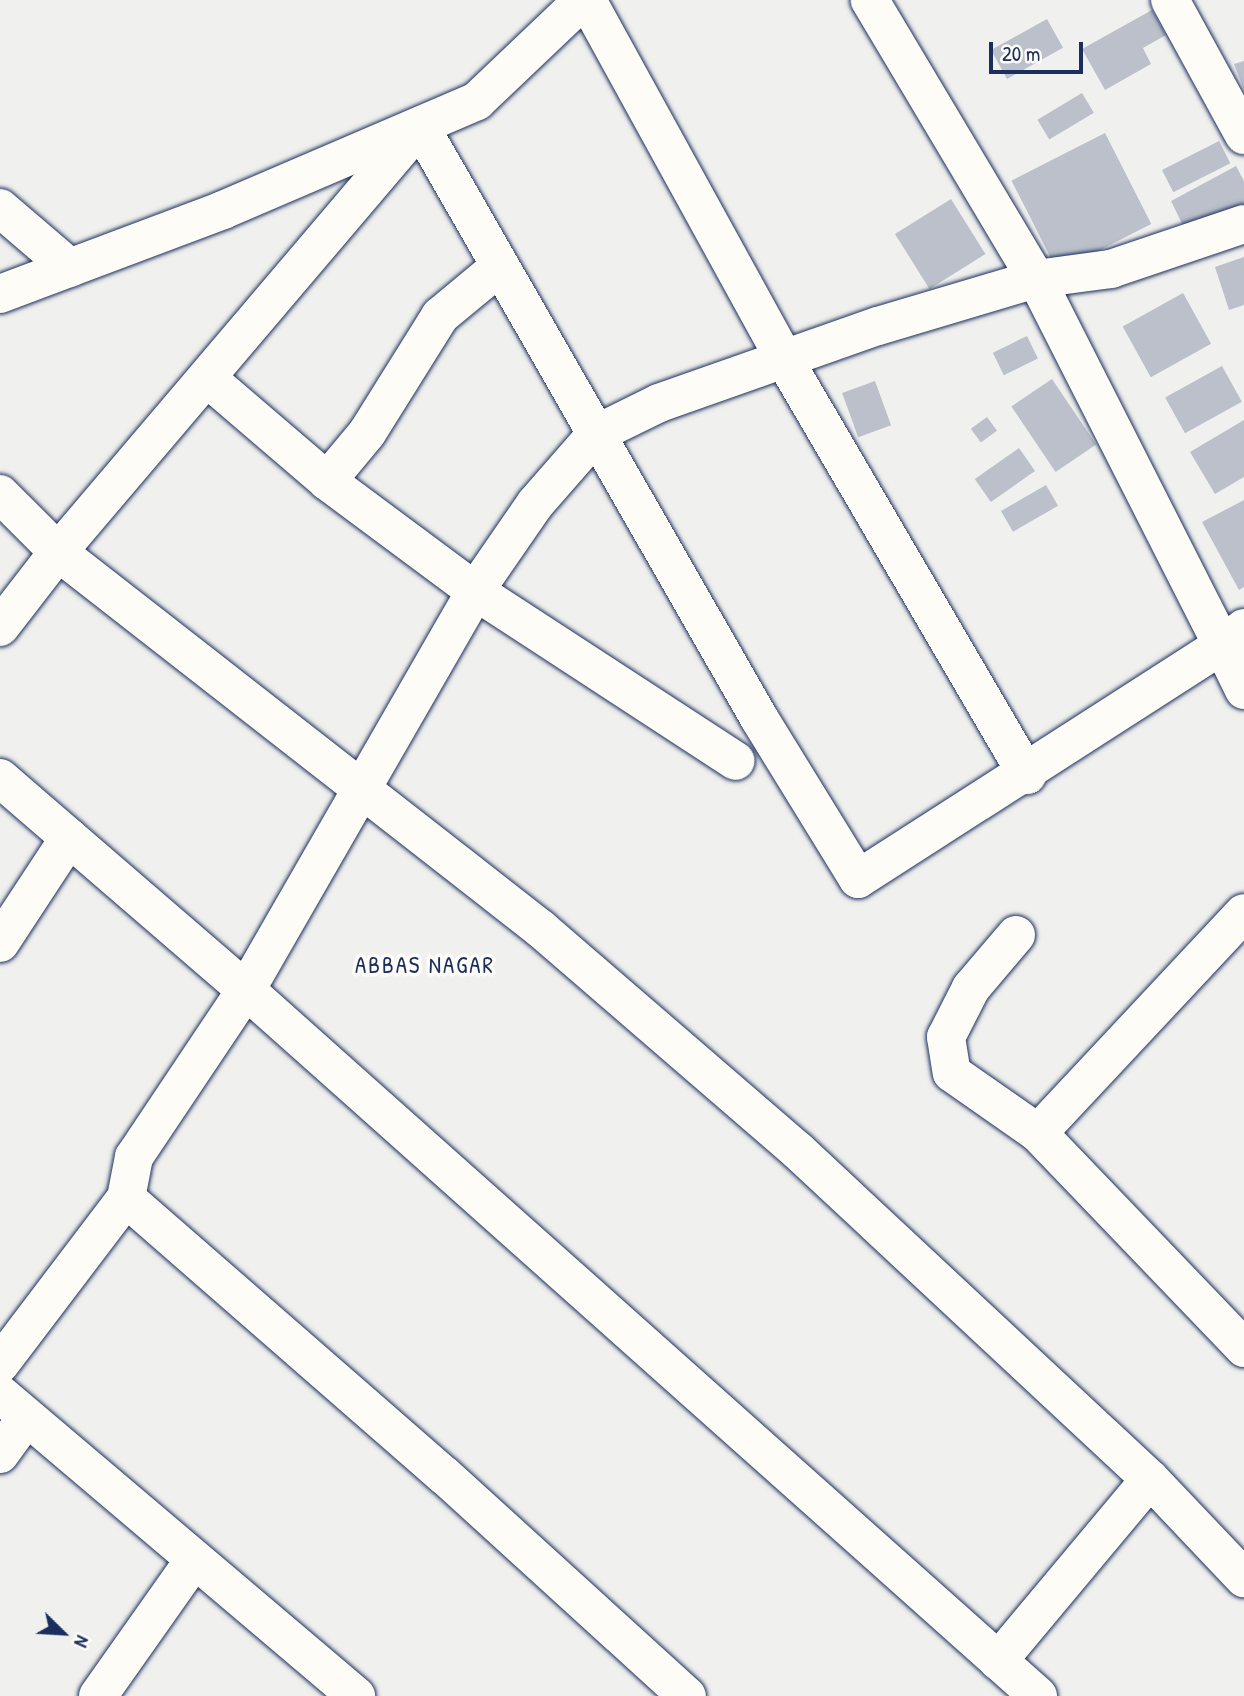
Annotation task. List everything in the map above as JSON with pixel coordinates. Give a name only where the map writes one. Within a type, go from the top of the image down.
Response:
[{"type":"street","points":[[0,294],[223,210],[477,101],[585,0],[784,359],[1027,775]]},
{"type":"street","points":[[870,0],[1036,279],[1233,637],[1244,690]]},
{"type":"street","points":[[1170,0],[1244,135]]},
{"type":"street","points":[[420,126],[759,718],[858,879],[1027,775],[1233,637]]},
{"type":"street","points":[[0,627],[58,552],[420,126]]},
{"type":"street","points":[[0,208],[70,268]]},
{"type":"street","points":[[0,1364],[126,1198],[134,1157],[246,990],[475,591],[536,503],[596,434],[659,403],[878,326],[1036,279],[1111,269],[1244,224]]},
{"type":"street","points":[[327,481],[367,433],[440,316],[499,267]]},
{"type":"street","points":[[207,378],[327,481],[475,591],[736,761]]},
{"type":"street","points":[[0,494],[58,552],[364,788],[541,929],[786,1141],[1150,1479],[1244,1578]]},
{"type":"street","points":[[0,778],[246,990],[1038,1696]]},
{"type":"street","points":[[0,943],[69,838]]},
{"type":"street","points":[[1038,1133],[1244,912]]},
{"type":"street","points":[[1016,935],[971,988],[946,1037],[952,1073],[1038,1133],[1244,1348]]},
{"type":"street","points":[[126,1198],[445,1476],[687,1696]]},
{"type":"street","points":[[0,1454],[13,1406],[356,1696]]},
{"type":"street","points":[[998,1661],[1150,1479]]},
{"type":"street","points":[[99,1696],[194,1560]]},
{"type":"building","points":[[1152,10],[1166,35],[1143,48],[1151,64],[1105,90],[1082,49]]},
{"type":"building","points":[[1047,19],[1063,48],[1007,79],[991,50]]},
{"type":"building","points":[[1244,61],[1244,90],[1234,64]]},
{"type":"building","points":[[1082,93],[1094,113],[1049,139],[1037,120]]},
{"type":"building","points":[[1105,133],[1151,224],[1058,272],[1011,181]]},
{"type":"building","points":[[1219,141],[1230,163],[1173,192],[1162,170]]},
{"type":"building","points":[[1236,166],[1244,181],[1244,212],[1190,240],[1171,201]]},
{"type":"building","points":[[951,199],[985,254],[929,289],[895,234]]},
{"type":"building","points":[[1244,257],[1244,305],[1229,310],[1215,267]]},
{"type":"building","points":[[1183,293],[1211,344],[1151,377],[1123,326]]},
{"type":"building","points":[[1027,336],[1038,358],[1004,375],[993,353]]},
{"type":"building","points":[[1222,366],[1242,402],[1185,433],[1165,398]]},
{"type":"building","points":[[1052,379],[1096,444],[1056,472],[1011,406]]},
{"type":"building","points":[[875,381],[891,425],[858,437],[842,393]]},
{"type":"building","points":[[987,417],[997,431],[981,443],[971,429]]},
{"type":"building","points":[[1244,420],[1244,477],[1215,494],[1190,452]]},
{"type":"building","points":[[1019,448],[1035,471],[991,502],[975,479]]},
{"type":"building","points":[[1046,485],[1058,506],[1013,532],[1001,511]]},
{"type":"building","points":[[1244,500],[1244,587],[1239,590],[1202,522]]},
{"type":"district","name":"ABBAS NAGAR","points":[[425,965]]}]
